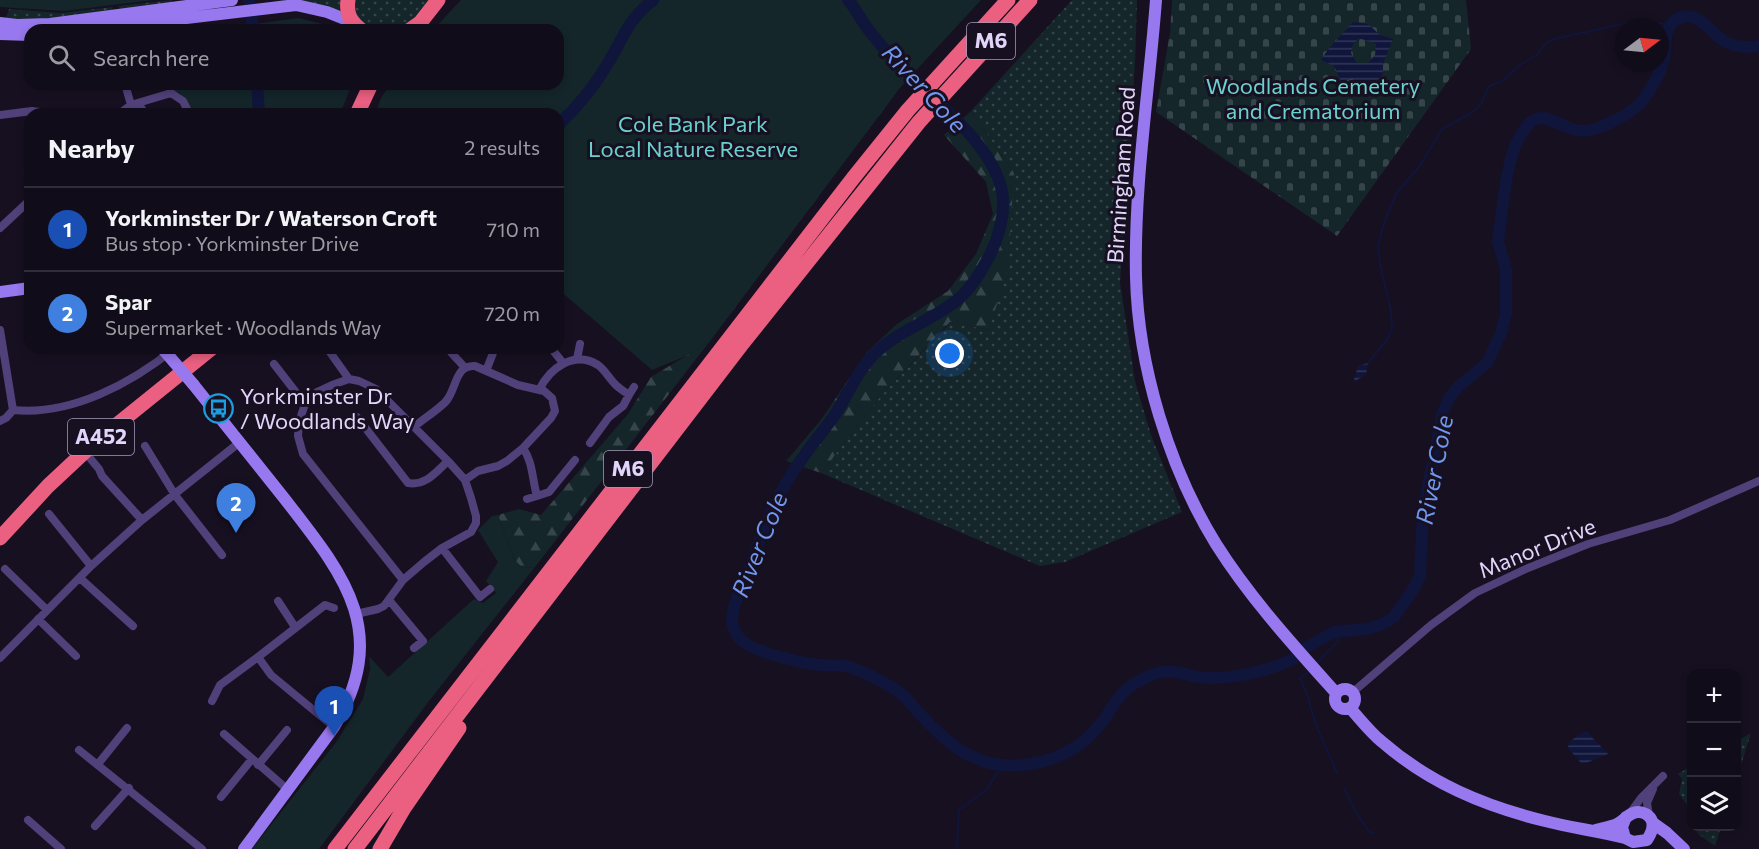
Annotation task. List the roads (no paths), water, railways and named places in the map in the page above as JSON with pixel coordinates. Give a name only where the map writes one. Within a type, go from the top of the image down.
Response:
[{"type":"highway","points":[[348,0],[347,10],[355,24]]},
{"type":"highway","points":[[417,24],[438,0]]},
{"type":"highway","name":"M6","points":[[335,849],[730,336],[948,76],[1008,0]]},
{"type":"highway","name":"M6","points":[[948,76],[1030,0]]},
{"type":"highway","points":[[351,108],[359,90]]},
{"type":"highway","points":[[360,108],[368,90]]},
{"type":"highway","name":"M6","points":[[355,849],[522,633],[913,116]]},
{"type":"highway","name":"A452","points":[[0,524],[75,452],[195,354]]},
{"type":"highway","name":"A452","points":[[0,538],[84,451],[205,354]]},
{"type":"highway","name":"M6","points":[[380,849],[404,808],[490,685],[522,633]]},
{"type":"main road","name":"Birmingham Road","points":[[1156,0],[1137,207],[1136,246],[1139,318],[1148,374],[1171,448],[1202,519],[1217,545],[1246,588],[1336,693]]},
{"type":"main road","points":[[140,24],[227,4]]},
{"type":"main road","points":[[50,24],[227,4],[312,7],[341,16],[353,24]]},
{"type":"main road","points":[[0,23],[24,25]]},
{"type":"main road","points":[[0,34],[24,35]]},
{"type":"main road","points":[[0,292],[24,289]]},
{"type":"main road","points":[[161,354],[193,384],[334,565],[348,591],[356,614],[359,645],[356,673],[346,706],[334,728],[244,849]]},
{"type":"main road","points":[[1344,688],[1353,692],[1355,701],[1350,708],[1342,709],[1336,704],[1336,693],[1344,688]]},
{"type":"main road","points":[[1350,708],[1387,746],[1408,763],[1445,786],[1492,806],[1544,821],[1594,830],[1633,842],[1647,840],[1666,842],[1683,848]]},
{"type":"main road","points":[[1594,830],[1618,824],[1628,815],[1640,812],[1667,832],[1683,848]]},
{"type":"main road","points":[[1625,838],[1622,828],[1628,815]]},
{"type":"main road","points":[[1647,840],[1653,829],[1651,819]]},
{"type":"street","points":[[128,90],[139,108]]},
{"type":"street","points":[[129,108],[171,93],[183,101],[186,108]]},
{"type":"street","points":[[0,115],[24,112]]},
{"type":"street","points":[[0,228],[24,206]]},
{"type":"street","points":[[0,330],[13,410]]},
{"type":"street","points":[[577,359],[580,344]]},
{"type":"street","points":[[13,410],[33,412],[93,397],[129,381],[161,354]]},
{"type":"street","points":[[331,354],[349,379]]},
{"type":"street","points":[[454,354],[464,367]]},
{"type":"street","points":[[486,370],[493,354]]},
{"type":"street","points":[[555,354],[563,363]]},
{"type":"street","points":[[539,390],[545,377],[563,363],[577,359],[596,363],[616,385],[629,395]]},
{"type":"street","points":[[274,364],[305,404]]},
{"type":"street","points":[[414,427],[447,400],[464,367],[475,366],[518,385],[549,394],[555,411],[522,448],[498,466],[478,471],[465,480]]},
{"type":"street","points":[[356,614],[378,609],[389,600],[403,580],[442,548],[471,532],[476,523],[476,516],[465,480],[448,461],[376,389],[360,381],[349,379],[317,392],[305,404],[299,422],[298,436],[303,454],[403,580]]},
{"type":"street","points":[[590,442],[609,417],[623,406],[634,387]]},
{"type":"street","points":[[0,421],[13,410]]},
{"type":"street","points":[[349,424],[357,417],[408,483],[424,482],[448,461]]},
{"type":"street","points":[[0,658],[81,579],[91,566],[142,520],[240,442]]},
{"type":"street","points":[[145,446],[175,495],[222,555]]},
{"type":"street","points":[[522,448],[532,463],[532,479],[537,496]]},
{"type":"street","points":[[84,451],[102,476],[142,520]]},
{"type":"street","points":[[527,499],[549,492],[575,460]]},
{"type":"street","name":"Manor Drive","points":[[1353,692],[1431,625],[1475,593],[1528,568],[1588,544],[1670,520],[1759,481]]},
{"type":"street","points":[[49,514],[91,566]]},
{"type":"street","points":[[442,548],[480,597],[490,589]]},
{"type":"street","points":[[6,569],[47,610]]},
{"type":"street","points":[[81,579],[133,626]]},
{"type":"street","points":[[389,600],[423,640],[414,648]]},
{"type":"street","points":[[278,601],[295,627]]},
{"type":"street","points":[[212,701],[220,685],[295,627],[325,605],[334,608]]},
{"type":"street","points":[[38,619],[76,656]]},
{"type":"street","points":[[258,657],[271,675],[334,728]]},
{"type":"street","points":[[98,764],[127,728]]},
{"type":"street","points":[[221,797],[286,730]]},
{"type":"street","points":[[224,734],[288,790]]},
{"type":"street","points":[[78,750],[129,788],[202,849]]},
{"type":"street","points":[[1628,815],[1663,776]]},
{"type":"street","points":[[1651,819],[1647,803],[1654,785]]},
{"type":"street","points":[[95,826],[129,788]]},
{"type":"street","points":[[28,820],[61,849]]},
{"type":"waterway","name":"River Cole","points":[[249,0],[252,24]]},
{"type":"waterway","name":"River Cole","points":[[564,119],[593,86],[632,21],[653,0]]},
{"type":"waterway","name":"River Cole","points":[[848,0],[882,46],[976,141],[999,180],[1003,200],[1001,221],[990,255],[971,286],[945,309],[877,351],[863,368],[834,416],[793,472],[771,513],[736,601],[732,619],[733,627],[740,639],[746,644],[777,656],[812,664],[846,666],[875,678],[905,697],[946,740],[966,754],[989,763],[1002,765],[1042,762],[1067,752],[1089,737],[1129,687],[1156,673],[1172,672],[1210,678],[1230,677],[1263,670],[1293,659]]},
{"type":"waterway","name":"River Cole","points":[[1307,647],[1334,632],[1366,629],[1381,625],[1394,617],[1420,576],[1423,512],[1442,415],[1449,398],[1458,387],[1487,363],[1501,333],[1506,313],[1506,269],[1498,242],[1511,161],[1518,140],[1526,127],[1533,120],[1541,118],[1573,129],[1590,130],[1632,110],[1643,100],[1660,70],[1664,60],[1668,29],[1675,20],[1682,17],[1688,16],[1699,20],[1728,43],[1750,47],[1759,46]]},
{"type":"waterway","points":[[1368,363],[1386,341],[1392,329],[1391,311],[1378,246],[1384,223],[1396,194],[1421,164],[1442,129],[1473,112],[1481,104],[1489,86],[1502,81],[1520,65],[1537,55],[1546,43],[1554,39],[1627,23],[1672,24]]},
{"type":"waterway","name":"River Cole","points":[[257,90],[259,108]]},
{"type":"waterway","points":[[1315,665],[1338,641],[1341,631]]},
{"type":"waterway","points":[[1309,671],[1300,678],[1316,725],[1337,773]]},
{"type":"waterway","points":[[957,849],[959,810],[987,789],[1002,765]]},
{"type":"waterway","points":[[1344,788],[1355,811],[1369,832],[1374,833]]},
{"type":"place","name":"Yorkminster Dr / Woodlands Way","points":[[219,409]]},
{"type":"place","name":"Spar","points":[[236,533]]},
{"type":"place","name":"Yorkminster Dr / Waterson Croft","points":[[334,736]]},
{"type":"park label","name":"Woodlands Cemetery and Crematorium","points":[[1313,98]]},
{"type":"park label","name":"Cole Bank Park Local Nature Reserve","points":[[693,136]]}]
